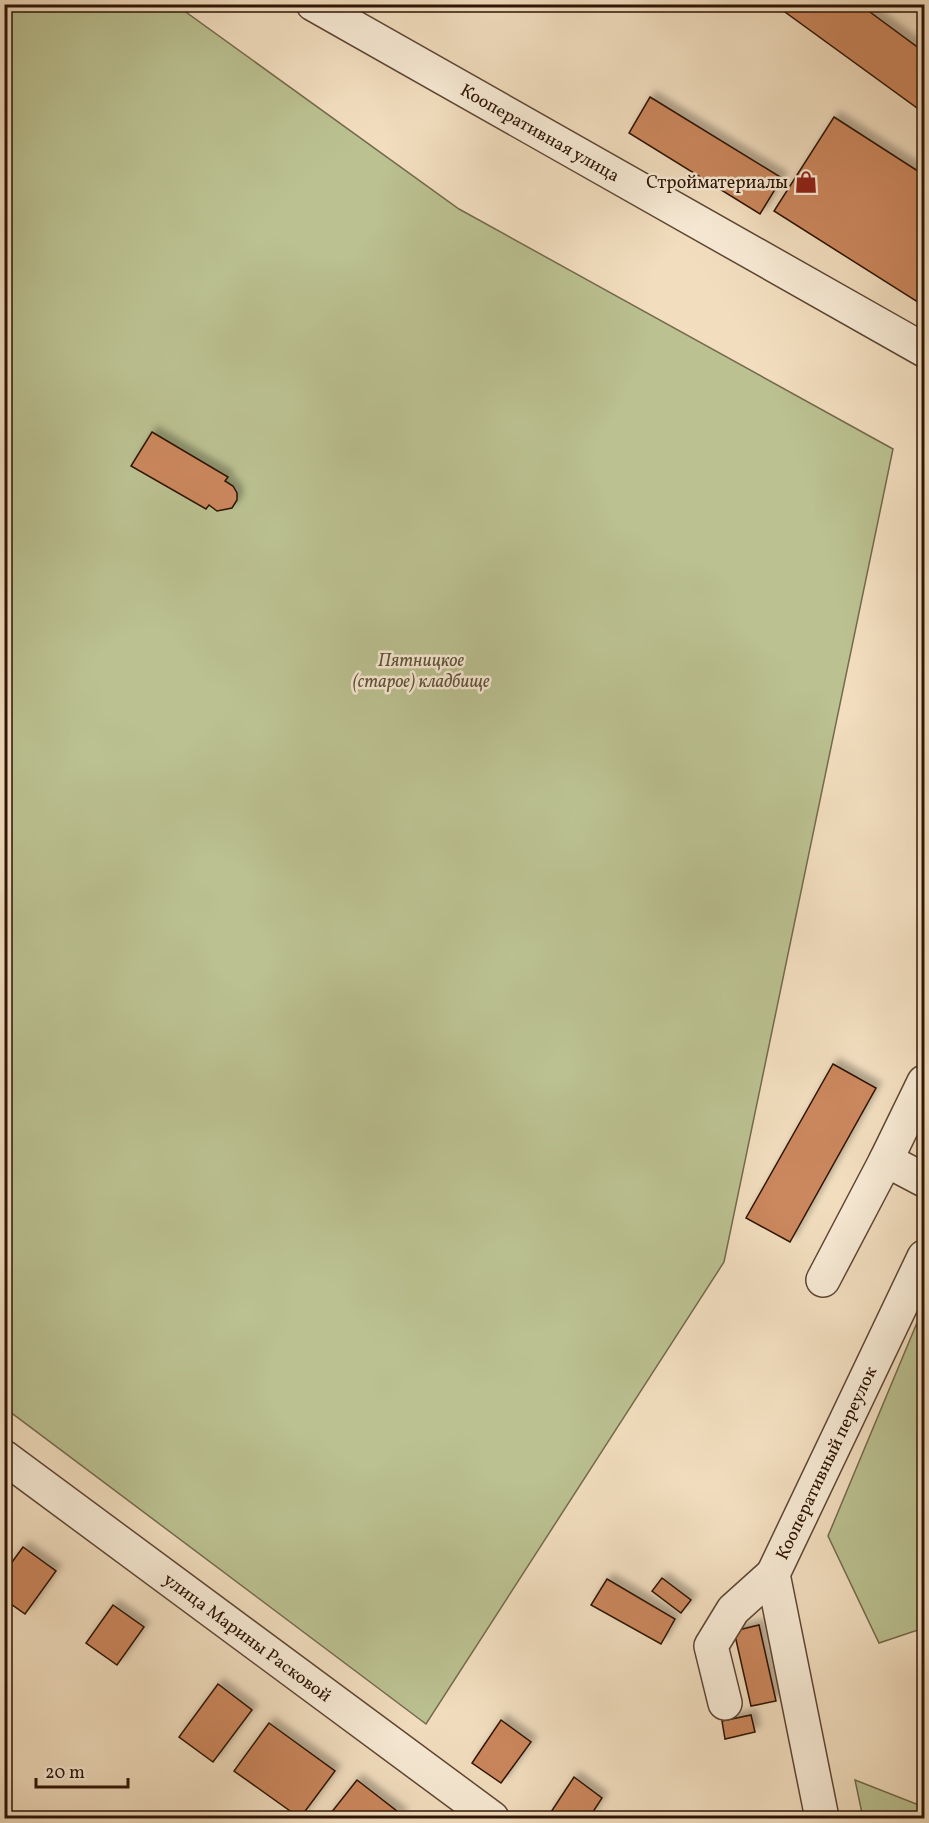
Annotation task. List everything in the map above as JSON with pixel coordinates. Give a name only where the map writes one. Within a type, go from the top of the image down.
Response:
[{"type":"street","name":"Кооперативная улица","points":[[313,4],[924,350]]},
{"type":"street","points":[[823,1280],[924,1082]]},
{"type":"street","points":[[886,1160],[924,1180]]},
{"type":"street","name":"Кооперативный переулок","points":[[822,1818],[773,1574],[924,1257]]},
{"type":"street","name":"улица Марины Расковой","points":[[8,1468],[492,1818]]},
{"type":"street","points":[[725,1703],[711,1646],[733,1610],[773,1574]]},
{"type":"green space","name":"Пятницкое (старое) кладбище","points":[[4,5],[176,5],[459,209],[893,449],[724,1262],[426,1724],[5,1408]]},
{"type":"green space","points":[[924,1306],[924,1628],[879,1643],[828,1536]]},
{"type":"green space","points":[[855,1780],[924,1807],[924,1818],[863,1818]]},
{"type":"building","points":[[774,4],[859,4],[924,52],[924,113]]},
{"type":"building","points":[[650,97],[782,178],[760,214],[629,133]]},
{"type":"building","points":[[834,117],[924,175],[924,306],[774,211]]},
{"type":"building","points":[[152,432],[228,477],[225,481],[233,486],[237,493],[237,500],[232,508],[217,511],[209,505],[206,509],[131,466]]},
{"type":"building","points":[[833,1064],[876,1088],[790,1242],[746,1218]]},
{"type":"building","points":[[23,1547],[56,1571],[25,1614],[4,1599],[4,1573]]},
{"type":"building","points":[[662,1578],[691,1600],[681,1613],[652,1591]]},
{"type":"building","points":[[607,1579],[675,1619],[661,1644],[591,1605]]},
{"type":"building","points":[[113,1605],[144,1627],[117,1665],[86,1643]]},
{"type":"building","points":[[759,1625],[776,1701],[751,1706],[734,1631]]},
{"type":"building","points":[[218,1684],[252,1710],[213,1762],[179,1737]]},
{"type":"building","points":[[751,1715],[755,1732],[725,1739],[722,1721]]},
{"type":"building","points":[[501,1720],[531,1742],[501,1783],[472,1763]]},
{"type":"building","points":[[269,1723],[335,1771],[300,1818],[234,1771]]},
{"type":"building","points":[[574,1777],[602,1798],[589,1818],[554,1818],[549,1815]]},
{"type":"building","points":[[357,1780],[402,1815],[400,1818],[327,1818]]},
{"type":"place","name":"Стройматериалы","points":[[806,182]]}]
